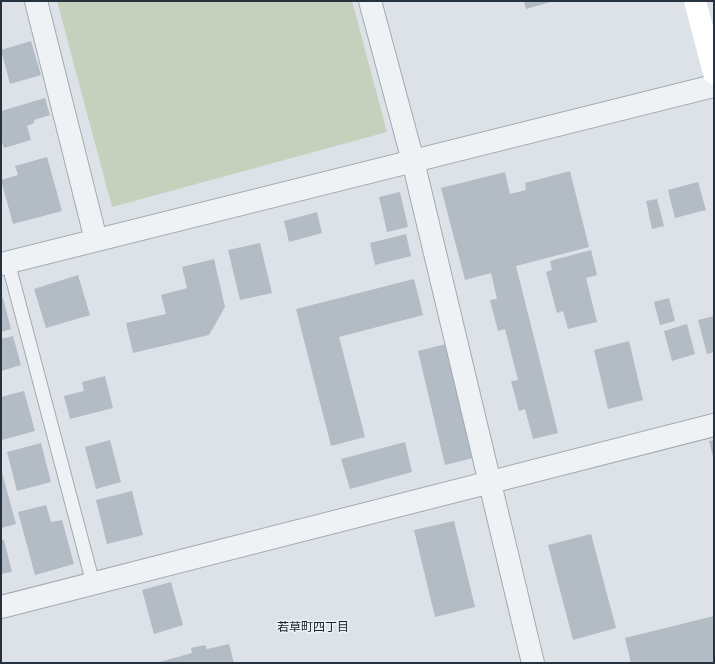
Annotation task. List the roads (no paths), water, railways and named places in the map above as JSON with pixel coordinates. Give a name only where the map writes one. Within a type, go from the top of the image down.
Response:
[{"type":"street","points":[[36,1],[96,240]]},
{"type":"street","points":[[370,1],[413,161],[533,663]]},
{"type":"street","points":[[695,1],[714,73]]},
{"type":"street","points":[[5,263],[714,86]]},
{"type":"street","points":[[1,607],[714,425]]},
{"type":"lane","points":[[5,263],[93,583]]},
{"type":"district","name":"若草町四丁目","points":[[313,627]]}]
